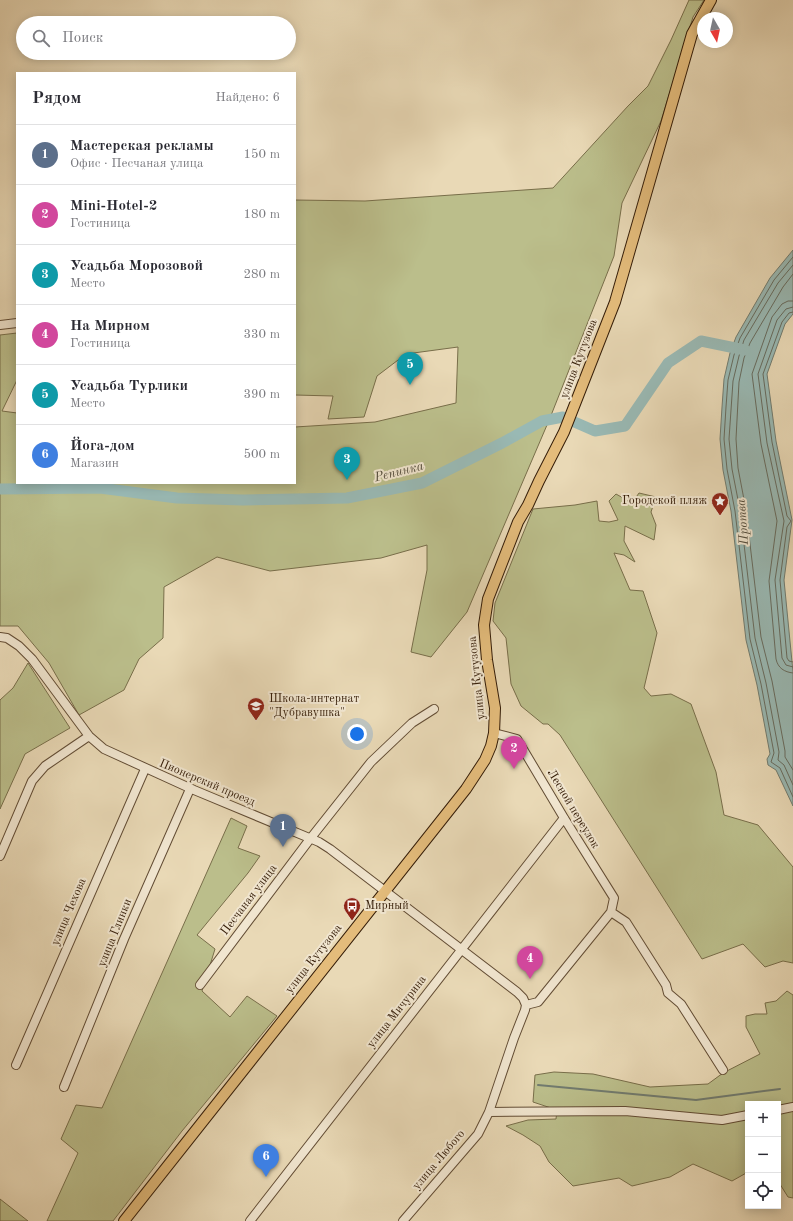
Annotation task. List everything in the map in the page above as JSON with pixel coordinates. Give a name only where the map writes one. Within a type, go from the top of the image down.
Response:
[{"type":"main road","name":"улица Кутузова","points":[[124,1221],[466,789],[485,760],[491,746],[494,733],[496,708],[487,660],[484,625],[488,599],[518,522],[528,505],[538,481],[574,409],[615,302],[692,34],[711,0]]},
{"type":"street","points":[[0,325],[16,323]]},
{"type":"street","name":"Пионерский проезд","points":[[0,637],[7,638],[19,646],[32,659],[89,736],[104,749],[190,789],[319,842],[385,890],[517,992],[526,1004]]},
{"type":"street","name":"Песчаная улица","points":[[200,985],[310,839],[371,762],[412,723],[434,709]]},
{"type":"street","name":"Лесной переулок","points":[[494,733],[517,739],[614,898],[611,912]]},
{"type":"street","points":[[0,856],[32,781],[45,766],[89,736]]},
{"type":"street","name":"улица Чехова","points":[[16,1065],[145,769]]},
{"type":"street","name":"улица Глинки","points":[[64,1087],[110,977],[124,939],[190,789]]},
{"type":"street","name":"улица Мичурина","points":[[250,1221],[564,818]]},
{"type":"street","points":[[722,1070],[681,1004],[668,992],[666,986],[633,931],[626,922],[611,912],[538,1002],[526,1004],[524,1016],[514,1038],[489,1112],[625,1111],[722,1120],[745,1116]]},
{"type":"street","points":[[781,1109],[793,1107]]},
{"type":"street","name":"улица Любого","points":[[403,1221],[478,1134],[489,1112]]},
{"type":"green space","points":[[689,0],[704,0],[693,17],[661,121],[622,203],[614,256],[550,418],[467,612],[431,657],[411,652],[427,570],[427,545],[381,558],[270,571],[217,557],[164,587],[163,638],[139,659],[124,690],[79,715],[49,663],[18,626],[0,626],[0,335],[16,333],[16,382],[2,411],[16,413],[16,484],[296,484],[296,427],[375,422],[456,403],[458,347],[406,354],[377,376],[364,417],[328,419],[333,396],[296,395],[296,200],[365,201],[553,188],[648,86]]},
{"type":"green space","points":[[639,493],[656,497],[651,512],[656,525],[654,540],[625,526],[624,541],[635,562],[624,555],[614,553],[630,590],[643,591],[657,633],[644,688],[651,696],[671,694],[691,704],[716,772],[724,815],[758,825],[793,867],[793,963],[783,961],[765,967],[743,944],[702,959],[560,735],[548,724],[543,724],[521,706],[511,684],[506,638],[493,621],[495,603],[533,509],[575,505],[597,501],[599,521],[609,522],[618,520],[609,501],[616,494],[632,503]]},
{"type":"green space","points":[[28,663],[70,728],[25,754],[0,809],[0,700],[13,688]]},
{"type":"green space","points":[[231,818],[247,826],[238,848],[260,856],[248,873],[197,935],[215,949],[202,991],[230,1017],[247,996],[277,1016],[182,1131],[113,1221],[47,1221],[78,1153],[61,1139],[76,1105],[102,1108]]},
{"type":"green space","points":[[787,991],[793,995],[793,1198],[788,1197],[781,1186],[781,1101],[745,1101],[745,1174],[732,1181],[693,1164],[670,1177],[632,1186],[619,1178],[573,1186],[549,1162],[540,1146],[506,1126],[528,1120],[556,1119],[557,1110],[533,1102],[535,1075],[554,1072],[593,1074],[650,1087],[708,1084],[723,1073],[760,1054],[746,1027],[746,1016],[767,1014],[765,1003],[776,1001]]},
{"type":"green space","points":[[0,1199],[28,1221],[0,1221]]},
{"type":"water","name":"Протва","points":[[793,250],[793,314],[785,324],[767,374],[776,441],[792,520],[784,580],[793,672],[793,806],[776,770],[768,765],[767,759],[770,754],[757,685],[746,640],[731,511],[723,470],[720,439],[724,379],[730,353],[736,337],[770,278]]},
{"type":"waterway","name":"Репинка","points":[[0,489],[100,488],[177,498],[243,500],[347,498],[422,483],[542,421],[563,417],[595,431],[625,426],[668,363],[701,341],[745,350]]},
{"type":"waterway","points":[[538,1085],[696,1100],[780,1089]]},
{"type":"place","name":"Усадьба Турлики","points":[[410,385]]},
{"type":"place","name":"Усадьба Морозовой","points":[[347,480]]},
{"type":"place","name":"Городской пляж","points":[[720,516]]},
{"type":"place","name":"Школа-интернат \"Дубравушка\"","points":[[256,721]]},
{"type":"place","name":"Mini-Hotel-2","points":[[514,769]]},
{"type":"place","name":"Мастерская рекламы","points":[[283,847]]},
{"type":"place","name":"Мирный","points":[[352,921]]},
{"type":"place","name":"На Мирном","points":[[530,979]]},
{"type":"place","name":"Йога-дом","points":[[266,1177]]}]
